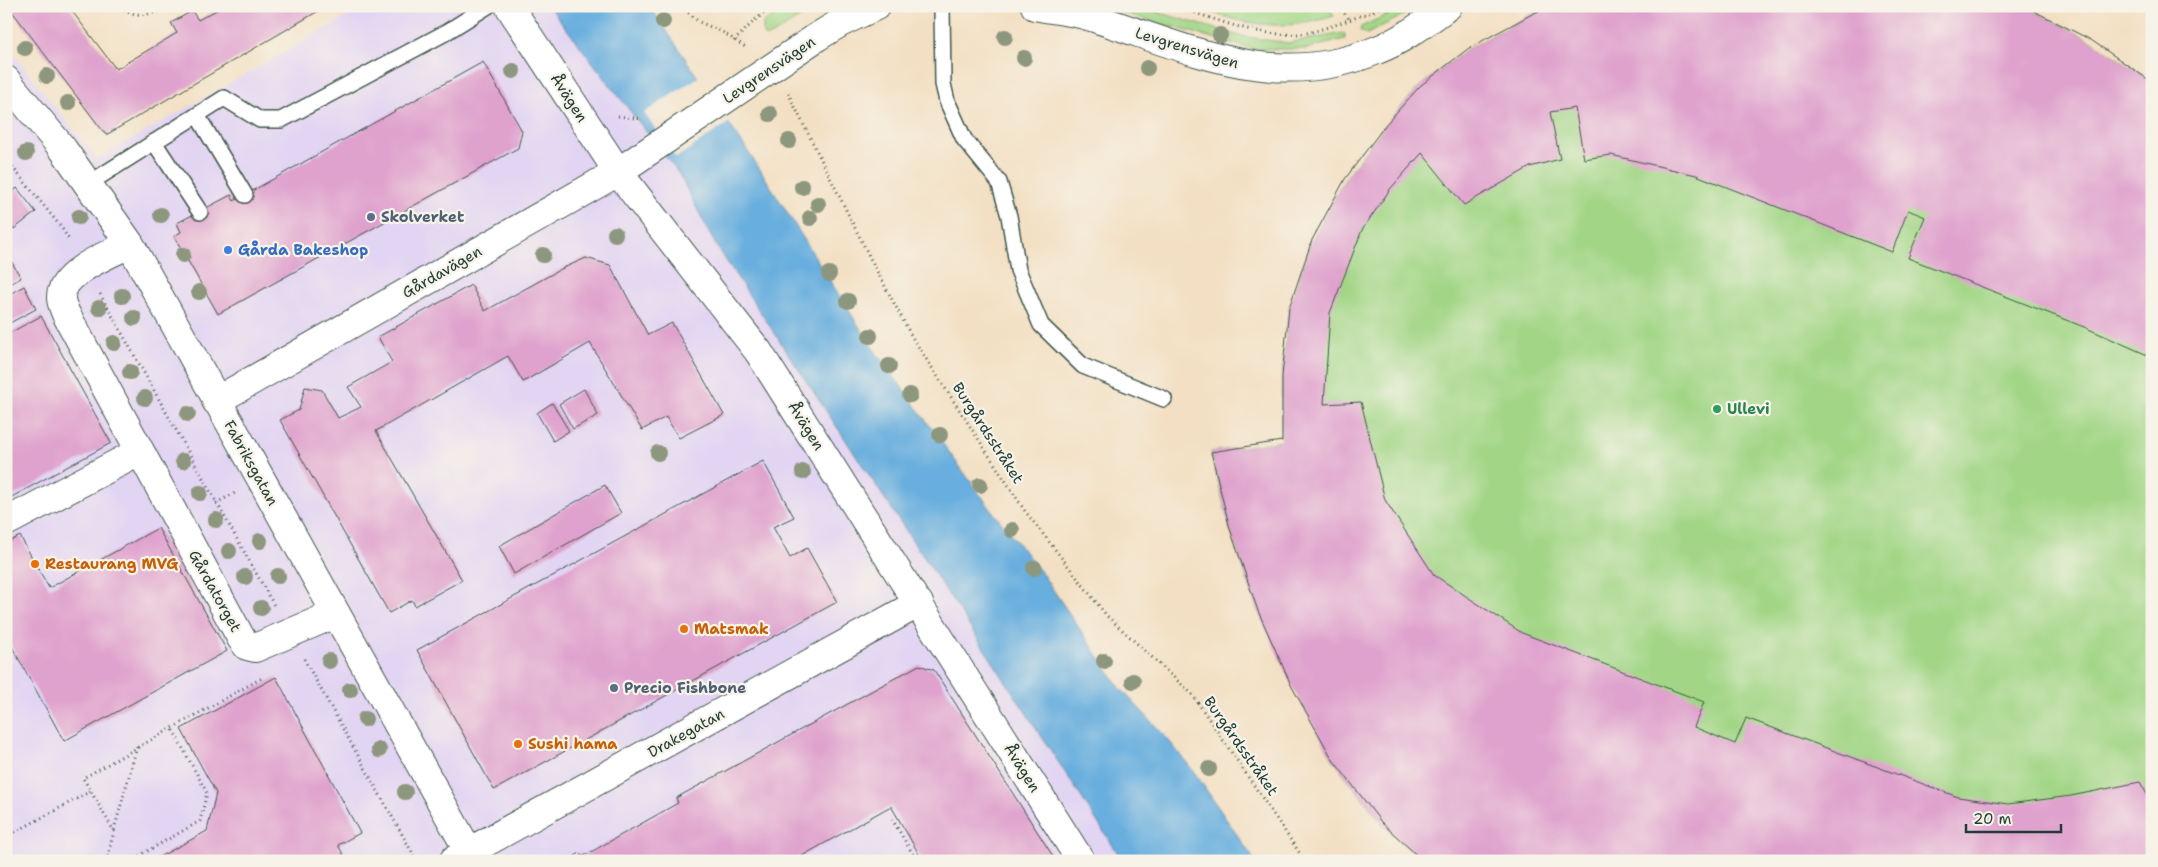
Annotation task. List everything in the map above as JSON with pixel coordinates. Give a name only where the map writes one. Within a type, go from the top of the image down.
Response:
[{"type":"street","name":"Åvägen","points":[[509,6],[618,172],[758,351],[1081,861]]},
{"type":"street","name":"Levgrensvägen","points":[[666,140],[840,23],[876,6]]},
{"type":"street","name":"Levgrensvägen","points":[[1035,6],[1088,16],[1222,61],[1270,68],[1307,68],[1379,50],[1425,23],[1448,6]]},
{"type":"street","name":"Fabriksgatan","points":[[6,80],[63,149],[130,244],[335,614],[465,858]]},
{"type":"street","name":"Gårdavägen","points":[[216,402],[618,172],[666,140]]},
{"type":"street","name":"Gårdatorget","points":[[130,244],[85,266],[65,284],[61,300],[66,314],[139,452],[247,646],[254,648],[335,614]]},
{"type":"street","points":[[6,522],[139,452]]},
{"type":"street","name":"Drakegatan","points":[[465,858],[919,603]]},
{"type":"lane","points":[[88,184],[224,98],[260,120],[281,120],[445,33],[488,6]]},
{"type":"lane","points":[[942,6],[943,84],[947,101],[964,139],[999,182],[1009,216],[1018,270],[1041,325],[1083,366],[1164,399]]},
{"type":"lane","points":[[197,115],[245,195]]},
{"type":"lane","points":[[154,142],[200,212]]},
{"type":"path","points":[[120,6],[126,12],[140,14],[153,13],[171,6]]},
{"type":"path","name":"Burgårdsstråket","points":[[681,6],[699,22],[721,31],[754,52],[763,73],[789,94],[870,258],[912,336],[1025,511],[1107,616],[1192,694],[1306,861]]},
{"type":"path","points":[[734,41],[774,6]]},
{"type":"path","points":[[1176,6],[1224,22],[1272,34],[1300,34],[1349,19],[1382,6]]},
{"type":"path","points":[[1338,6],[1349,19]]},
{"type":"path","points":[[6,159],[61,227],[85,266],[417,861]]},
{"type":"path","points":[[114,831],[83,778],[268,676]]},
{"type":"path","points":[[130,861],[200,821],[207,793],[172,728]]},
{"type":"path","points":[[107,861],[137,747]]},
{"type":"path","points":[[6,836],[91,791]]},
{"type":"path","points":[[892,819],[917,861]]},
{"type":"path","points":[[407,861],[415,856]]},
{"type":"shaded area","points":[[366,6],[549,6],[679,174],[717,248],[957,607],[1123,861],[6,861],[6,45],[97,159]]},
{"type":"green space","points":[[791,6],[818,6],[774,34],[767,37],[763,35],[763,23]]},
{"type":"green space","points":[[1098,6],[1136,6],[1240,36],[1288,43],[1344,33],[1345,39],[1306,49],[1252,49]]},
{"type":"green space","points":[[1196,6],[1328,6],[1334,16],[1297,24],[1272,25],[1233,19]]},
{"type":"green space","points":[[1406,6],[1421,6],[1367,34],[1360,31],[1361,27]]},
{"type":"green space","name":"Ullevi","points":[[1553,6],[2024,6],[2091,40],[2152,82],[2152,861],[1423,861],[1382,823],[1333,760],[1258,611],[1230,529],[1211,452],[1282,441],[1282,376],[1289,308],[1312,240],[1345,179],[1386,124],[1420,86],[1469,48],[1534,13]]},
{"type":"water","points":[[549,6],[650,6],[761,171],[872,347],[993,512],[1041,572],[1120,688],[1165,736],[1192,769],[1255,861],[1123,861],[957,607],[717,247],[679,174]]},
{"type":"pier","points":[[700,76],[731,121],[676,158],[644,113]]},
{"type":"building","points":[[8,6],[68,6],[116,69],[177,33],[171,23],[192,11],[198,20],[224,6],[327,6],[106,135]]},
{"type":"building","points":[[1553,6],[2024,6],[2091,40],[2152,82],[2152,357],[2084,327],[1908,258],[1925,217],[1908,210],[1892,252],[1696,175],[1611,155],[1584,159],[1575,108],[1550,112],[1560,159],[1530,167],[1464,205],[1422,153],[1391,188],[1362,230],[1330,313],[1324,404],[1361,402],[1385,500],[1434,575],[1522,633],[1704,702],[1694,727],[1735,744],[1746,718],[1958,797],[2008,804],[2071,796],[2140,782],[2152,803],[2152,861],[1423,861],[1382,823],[1333,760],[1292,687],[1258,611],[1230,529],[1211,452],[1282,441],[1282,376],[1289,308],[1312,240],[1345,179],[1386,124],[1420,86],[1469,48],[1534,13]]},
{"type":"building","points":[[483,62],[522,131],[518,148],[218,314],[174,236],[181,232],[177,223],[231,195],[234,201]]},
{"type":"building","points":[[17,188],[36,212],[14,229],[6,219],[6,197]]},
{"type":"building","points":[[6,252],[21,278],[6,286]]},
{"type":"building","points":[[586,258],[610,265],[648,335],[672,323],[724,415],[679,438],[666,417],[642,430],[590,343],[523,382],[508,356],[376,431],[462,580],[415,606],[412,600],[389,613],[280,420],[299,410],[305,387],[322,390],[338,418],[361,407],[348,387],[392,362],[378,337],[471,285],[485,311],[561,269]]},
{"type":"building","points":[[24,286],[36,309],[6,325],[6,296]]},
{"type":"building","points":[[41,316],[111,443],[6,500],[6,335]]},
{"type":"building","points":[[584,389],[598,415],[573,429],[559,404]]},
{"type":"building","points":[[552,403],[569,431],[553,441],[537,413]]},
{"type":"building","points":[[763,461],[794,517],[773,527],[790,558],[807,548],[837,602],[494,790],[417,650]]},
{"type":"building","points":[[605,485],[621,513],[514,574],[499,546]]},
{"type":"building","points":[[158,528],[227,651],[64,741],[6,636],[6,543],[20,536],[49,588]]},
{"type":"building","points":[[919,665],[934,670],[1056,861],[923,861],[891,806],[793,861],[567,861],[580,853],[582,857],[678,803],[676,798]]},
{"type":"building","points":[[276,677],[360,833],[338,845],[347,861],[152,861],[207,831],[216,793],[181,729]]},
{"type":"place","name":"Skolverket","points":[[371,217]]},
{"type":"place","name":"Gårda Bakeshop","points":[[228,250]]},
{"type":"place","name":"Ullevi","points":[[1717,409]]},
{"type":"place","name":"Restaurang MVG","points":[[35,564]]},
{"type":"place","name":"Matsmak","points":[[684,629]]},
{"type":"place","name":"Precio Fishbone","points":[[614,688]]},
{"type":"place","name":"Sushi hama","points":[[518,744]]}]
